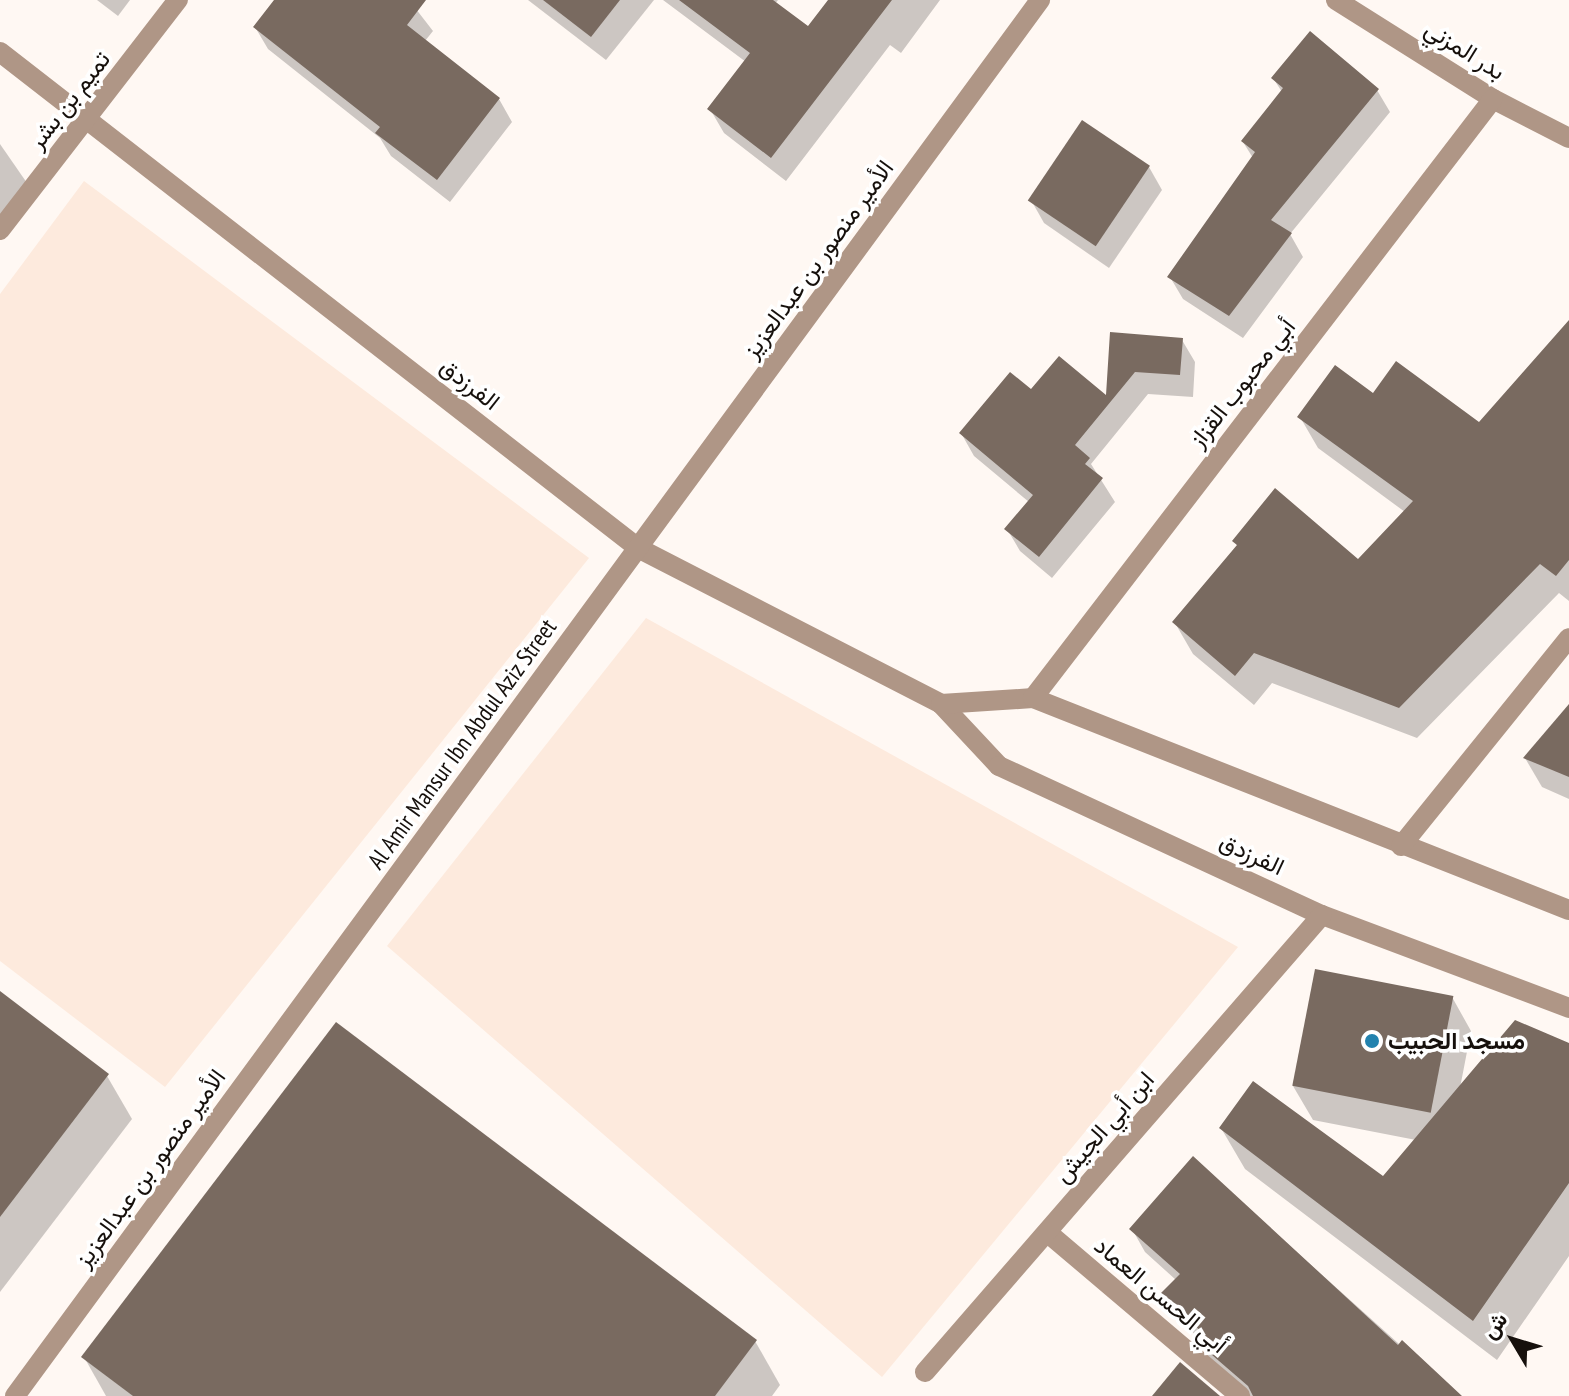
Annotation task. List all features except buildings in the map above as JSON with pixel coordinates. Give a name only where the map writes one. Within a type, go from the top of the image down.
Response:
[{"type":"street","name":"تميم بن بشر","points":[[0,230],[89,119],[178,0]]},
{"type":"street","name":"الأمير منصور بن عبدالعزيز","points":[[638,548],[1040,0]]},
{"type":"street","name":"بدر المزني","points":[[1336,0],[1493,99],[1569,138]]},
{"type":"street","name":"الفرزدق","points":[[0,52],[638,548],[941,704],[999,766],[1322,915],[1569,1008]]},
{"type":"street","name":"أبي محبوب القزاز","points":[[1033,698],[1493,99]]},
{"type":"street","name":"Al Amir Mansur Ibn Abdul Aziz Street","points":[[328,972],[638,548]]},
{"type":"street","points":[[1401,846],[1569,638]]},
{"type":"street","points":[[941,704],[1033,698],[1569,910]]},
{"type":"street","name":"ابن أبي الجيش","points":[[925,1372],[1322,915]]},
{"type":"street","name":"الأمير منصور بن عبدالعزيز","points":[[15,1396],[328,972]]},
{"type":"street","name":"أبي الحسن العماد","points":[[1048,1233],[1240,1396]]},
{"type":"shaded area","points":[[84,181],[589,558],[165,1087],[0,961],[0,294]]},
{"type":"shaded area","points":[[646,618],[1238,947],[882,1377],[387,946]]},
{"type":"place","name":"مسجد الحبيب","points":[[1372,1041]]}]
